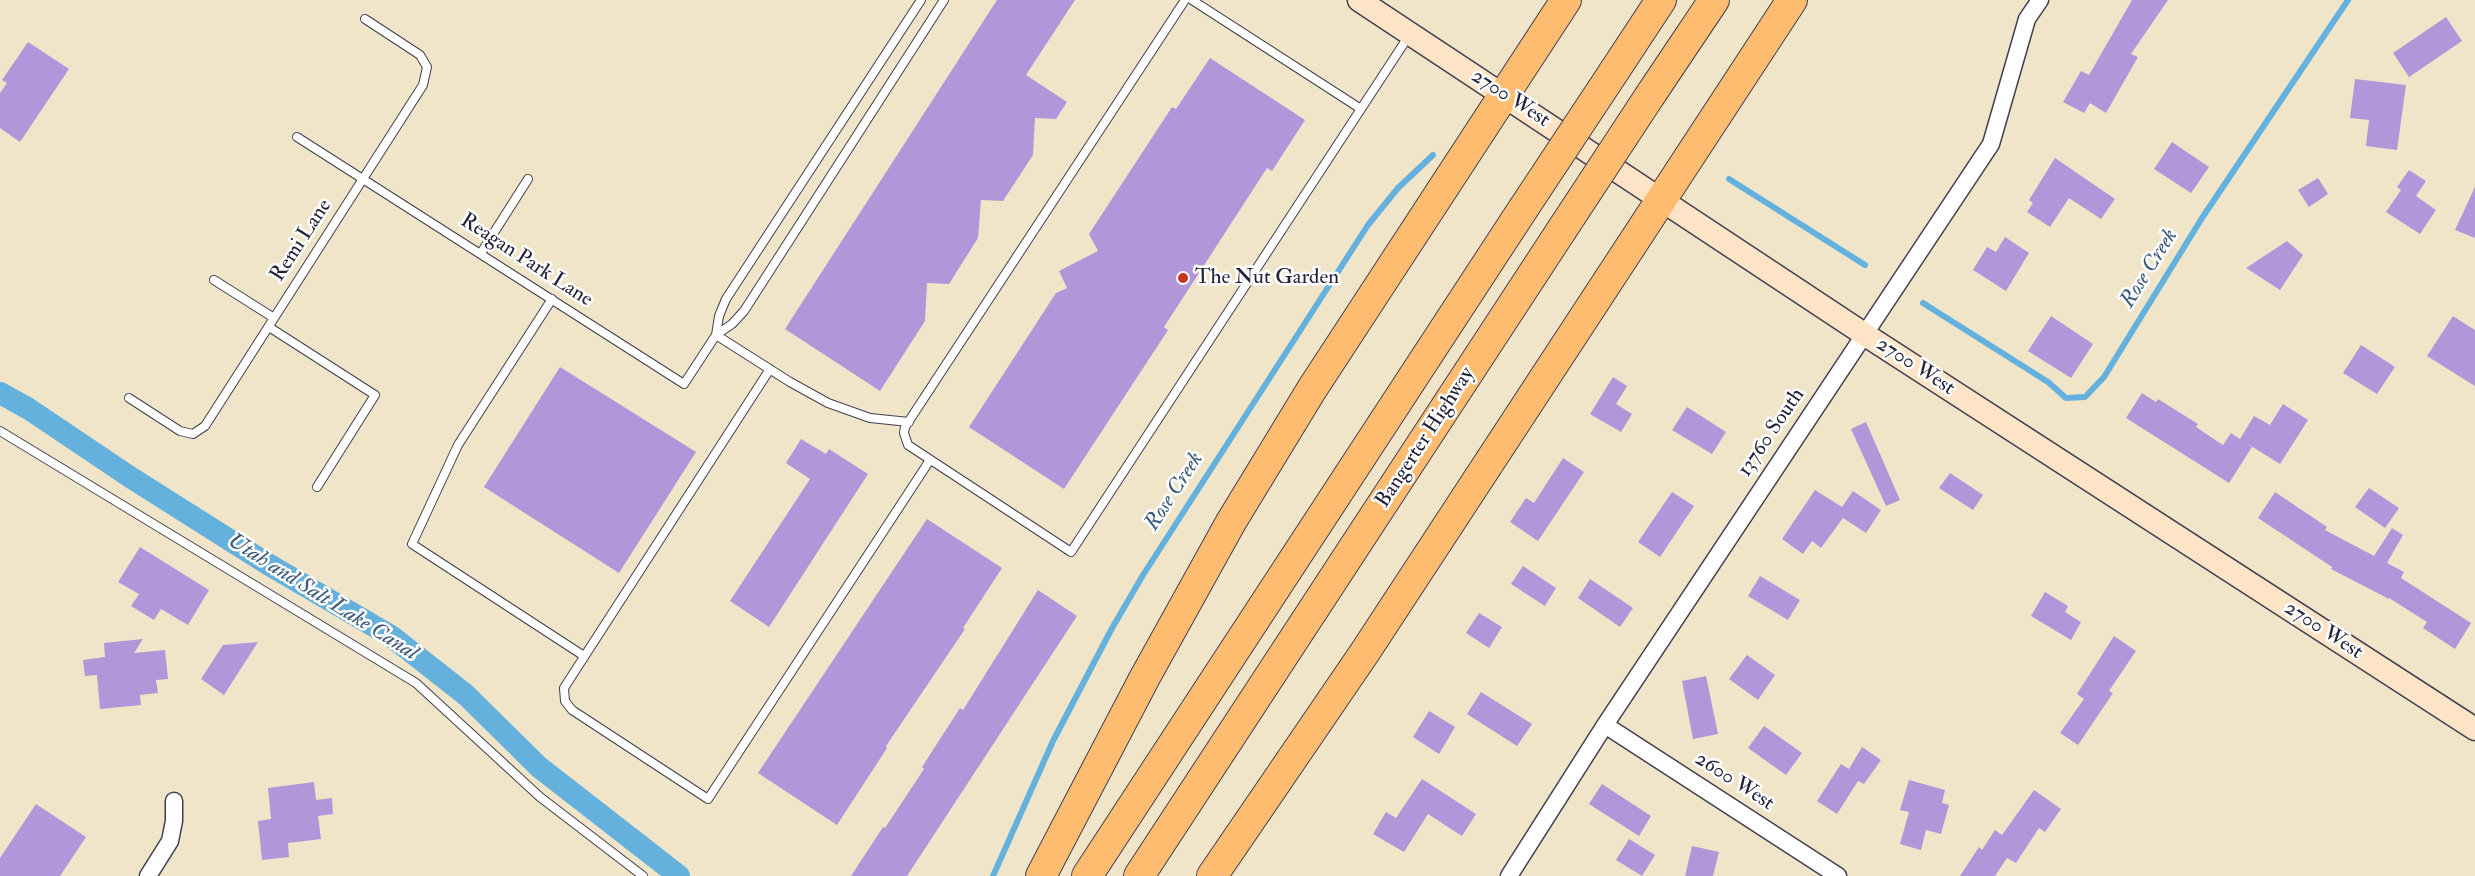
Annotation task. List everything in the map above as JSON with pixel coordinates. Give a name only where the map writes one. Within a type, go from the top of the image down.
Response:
[{"type":"highway","points":[[1041,876],[1140,687],[1231,522],[1312,389],[1566,0]]},
{"type":"highway","name":"Bangerter Highway","points":[[1087,876],[1661,0]]},
{"type":"highway","name":"Bangerter Highway","points":[[1139,876],[1714,0]]},
{"type":"highway","points":[[1212,876],[1365,651],[1792,0]]},
{"type":"main road","name":"2700 West","points":[[1359,0],[1864,334],[2475,729]]},
{"type":"street","name":"13760 South","points":[[1509,876],[1605,725],[1991,144],[2027,19],[2040,0]]},
{"type":"street","name":"2600 West","points":[[1605,725],[1838,876]]},
{"type":"street","points":[[148,876],[170,841],[174,822],[174,801]]},
{"type":"lane","name":"Reagan Park Lane","points":[[297,137],[684,384],[716,334],[719,316],[726,299],[921,0]]},
{"type":"lane","name":"Reagan Park Lane","points":[[716,334],[732,324],[744,311],[944,0]]},
{"type":"lane","points":[[1185,0],[904,433],[908,445],[1071,552],[1411,34]]},
{"type":"lane","points":[[1192,0],[1361,110]]},
{"type":"lane","name":"Remi Lane","points":[[129,398],[180,430],[193,434],[205,426],[423,85],[427,67],[420,55],[364,19]]},
{"type":"lane","points":[[481,253],[528,179]]},
{"type":"lane","points":[[214,280],[274,318]]},
{"type":"lane","points":[[552,299],[458,445],[412,544],[584,656]]},
{"type":"lane","points":[[268,327],[375,395],[317,487]]},
{"type":"lane","points":[[716,334],[808,393],[848,412],[870,418],[909,422]]},
{"type":"lane","points":[[770,369],[564,688],[568,706],[708,799],[930,460]]},
{"type":"lane","points":[[0,430],[416,683],[540,797],[643,876]]},
{"type":"building","points":[[997,0],[1075,0],[1026,75],[1067,102],[1056,119],[1035,118],[1033,155],[1003,201],[981,200],[978,238],[949,284],[927,283],[925,321],[880,391],[785,329]]},
{"type":"building","points":[[2132,0],[2168,0],[2131,54],[2138,57],[2106,113],[2090,103],[2084,113],[2063,102],[2081,71],[2089,75]]},
{"type":"building","points":[[2446,17],[2462,41],[2409,77],[2393,53]]},
{"type":"building","points":[[28,42],[69,69],[20,142],[0,128],[0,93],[7,83],[2,80]]},
{"type":"building","points":[[1210,58],[1305,120],[1272,171],[1267,168],[1164,327],[1168,330],[1064,489],[969,427],[1056,293],[1067,288],[1059,271],[1098,251],[1089,234],[1172,107],[1176,109]]},
{"type":"building","points":[[2355,79],[2406,85],[2397,150],[2366,146],[2369,120],[2350,118]]},
{"type":"building","points":[[2172,142],[2209,167],[2191,193],[2154,169]]},
{"type":"building","points":[[2055,158],[2115,199],[2101,219],[2069,198],[2050,227],[2027,212],[2033,203],[2029,200]]},
{"type":"building","points":[[2409,170],[2426,181],[2416,196],[2436,210],[2420,234],[2386,212],[2401,190],[2397,187]]},
{"type":"building","points":[[2318,178],[2328,194],[2309,207],[2298,190]]},
{"type":"building","points":[[2475,187],[2475,238],[2455,230]]},
{"type":"building","points":[[2005,237],[2029,253],[2006,291],[1973,270],[1987,247],[1996,252]]},
{"type":"building","points":[[2287,241],[2303,255],[2280,290],[2246,268]]},
{"type":"building","points":[[2051,316],[2093,344],[2071,378],[2028,351]]},
{"type":"building","points":[[2453,316],[2475,330],[2475,386],[2427,356]]},
{"type":"building","points":[[2361,345],[2395,367],[2377,394],[2343,373]]},
{"type":"building","points":[[560,367],[696,452],[619,573],[484,487]]},
{"type":"building","points":[[1613,377],[1627,386],[1616,404],[1632,414],[1621,432],[1590,414]]},
{"type":"building","points":[[2142,393],[2156,402],[2158,399],[2198,424],[2196,427],[2223,445],[2231,433],[2240,439],[2254,416],[2270,425],[2283,404],[2308,420],[2280,464],[2243,441],[2252,447],[2229,483],[2126,418]]},
{"type":"building","points":[[1687,407],[1726,432],[1712,454],[1672,430]]},
{"type":"building","points":[[1866,422],[1900,500],[1886,506],[1851,429]]},
{"type":"building","points":[[801,439],[826,454],[829,449],[868,474],[769,627],[730,601],[810,479],[786,463]]},
{"type":"building","points":[[1563,458],[1584,472],[1538,541],[1510,522],[1526,498],[1534,503]]},
{"type":"building","points":[[1950,473],[1983,495],[1973,510],[1939,488]]},
{"type":"building","points":[[2369,488],[2399,508],[2385,528],[2355,507]]},
{"type":"building","points":[[1815,490],[1842,507],[1853,491],[1881,510],[1866,533],[1843,518],[1821,548],[1812,541],[1803,554],[1782,539]]},
{"type":"building","points":[[1672,492],[1694,506],[1660,557],[1638,542]]},
{"type":"building","points":[[2275,492],[2327,527],[2325,530],[2374,556],[2392,528],[2403,535],[2387,563],[2404,572],[2401,578],[2471,623],[2455,649],[2423,628],[2427,622],[2389,598],[2331,569],[2332,567],[2258,518]]},
{"type":"building","points":[[927,519],[1002,568],[963,628],[965,629],[886,746],[887,748],[837,825],[758,773]]},
{"type":"building","points":[[140,547],[209,590],[188,625],[161,609],[154,620],[131,606],[139,594],[118,582]]},
{"type":"building","points":[[1523,566],[1556,588],[1545,606],[1511,584]]},
{"type":"building","points":[[1760,576],[1800,600],[1788,620],[1748,596]]},
{"type":"building","points":[[1590,579],[1633,608],[1620,627],[1578,598]]},
{"type":"building","points":[[1038,590],[1077,616],[907,876],[851,876],[924,769],[922,767],[960,708],[963,710]]},
{"type":"building","points":[[2045,592],[2068,606],[2065,612],[2081,622],[2071,640],[2031,616]]},
{"type":"building","points":[[1479,613],[1502,627],[1489,648],[1466,633]]},
{"type":"building","points":[[2114,636],[2136,651],[2109,691],[2113,693],[2078,745],[2060,733],[2084,699],[2077,694]]},
{"type":"building","points":[[143,639],[134,653],[165,650],[168,679],[156,680],[158,693],[140,695],[141,705],[100,709],[97,675],[85,676],[83,660],[105,657],[104,643]]},
{"type":"building","points":[[258,642],[224,695],[201,679],[223,645]]},
{"type":"building","points":[[1747,655],[1775,675],[1758,700],[1729,679]]},
{"type":"building","points":[[1706,676],[1718,734],[1693,739],[1682,681]]},
{"type":"building","points":[[1481,692],[1532,724],[1517,746],[1467,714]]},
{"type":"building","points":[[1429,711],[1455,727],[1439,754],[1413,737]]},
{"type":"building","points":[[1764,726],[1802,753],[1786,775],[1748,748]]},
{"type":"building","points":[[1862,747],[1881,760],[1864,784],[1858,781],[1837,814],[1817,801],[1841,764],[1849,769]]},
{"type":"building","points":[[1422,779],[1476,814],[1462,836],[1428,814],[1404,852],[1373,834],[1386,812],[1396,818]]},
{"type":"building","points":[[1909,780],[1945,790],[1942,803],[1949,805],[1941,834],[1926,830],[1921,850],[1900,844],[1909,812],[1900,810]]},
{"type":"building","points":[[314,782],[316,800],[332,798],[333,814],[318,816],[321,839],[288,843],[289,857],[262,860],[258,821],[271,819],[268,788]]},
{"type":"building","points":[[1602,784],[1651,816],[1639,836],[1589,804]]},
{"type":"building","points":[[2034,790],[2061,809],[2045,832],[2039,828],[2016,863],[2007,858],[1995,876],[1960,876],[1979,847],[1982,850],[1995,830],[2002,835]]},
{"type":"building","points":[[36,804],[86,837],[60,876],[0,876],[0,858]]},
{"type":"building","points":[[1629,839],[1655,855],[1642,876],[1616,860]]},
{"type":"building","points":[[1692,846],[1719,852],[1713,876],[1685,876]]},
{"type":"waterway","name":"Rose Creek","points":[[1923,303],[2048,382],[2066,398],[2085,397],[2104,377],[2202,218],[2348,0]]},
{"type":"waterway","name":"Rose Creek","points":[[993,876],[1053,741],[1111,630],[1143,575],[1368,225],[1398,188],[1433,155]]},
{"type":"waterway","name":"Rose Creek","points":[[1729,179],[1865,265]]},
{"type":"waterway","name":"Utah and Salt Lake Canal","points":[[0,393],[29,409],[130,477],[266,563],[391,636],[466,695],[539,767],[679,876]]},
{"type":"place","name":"The Nut Garden","points":[[1183,278]]}]
